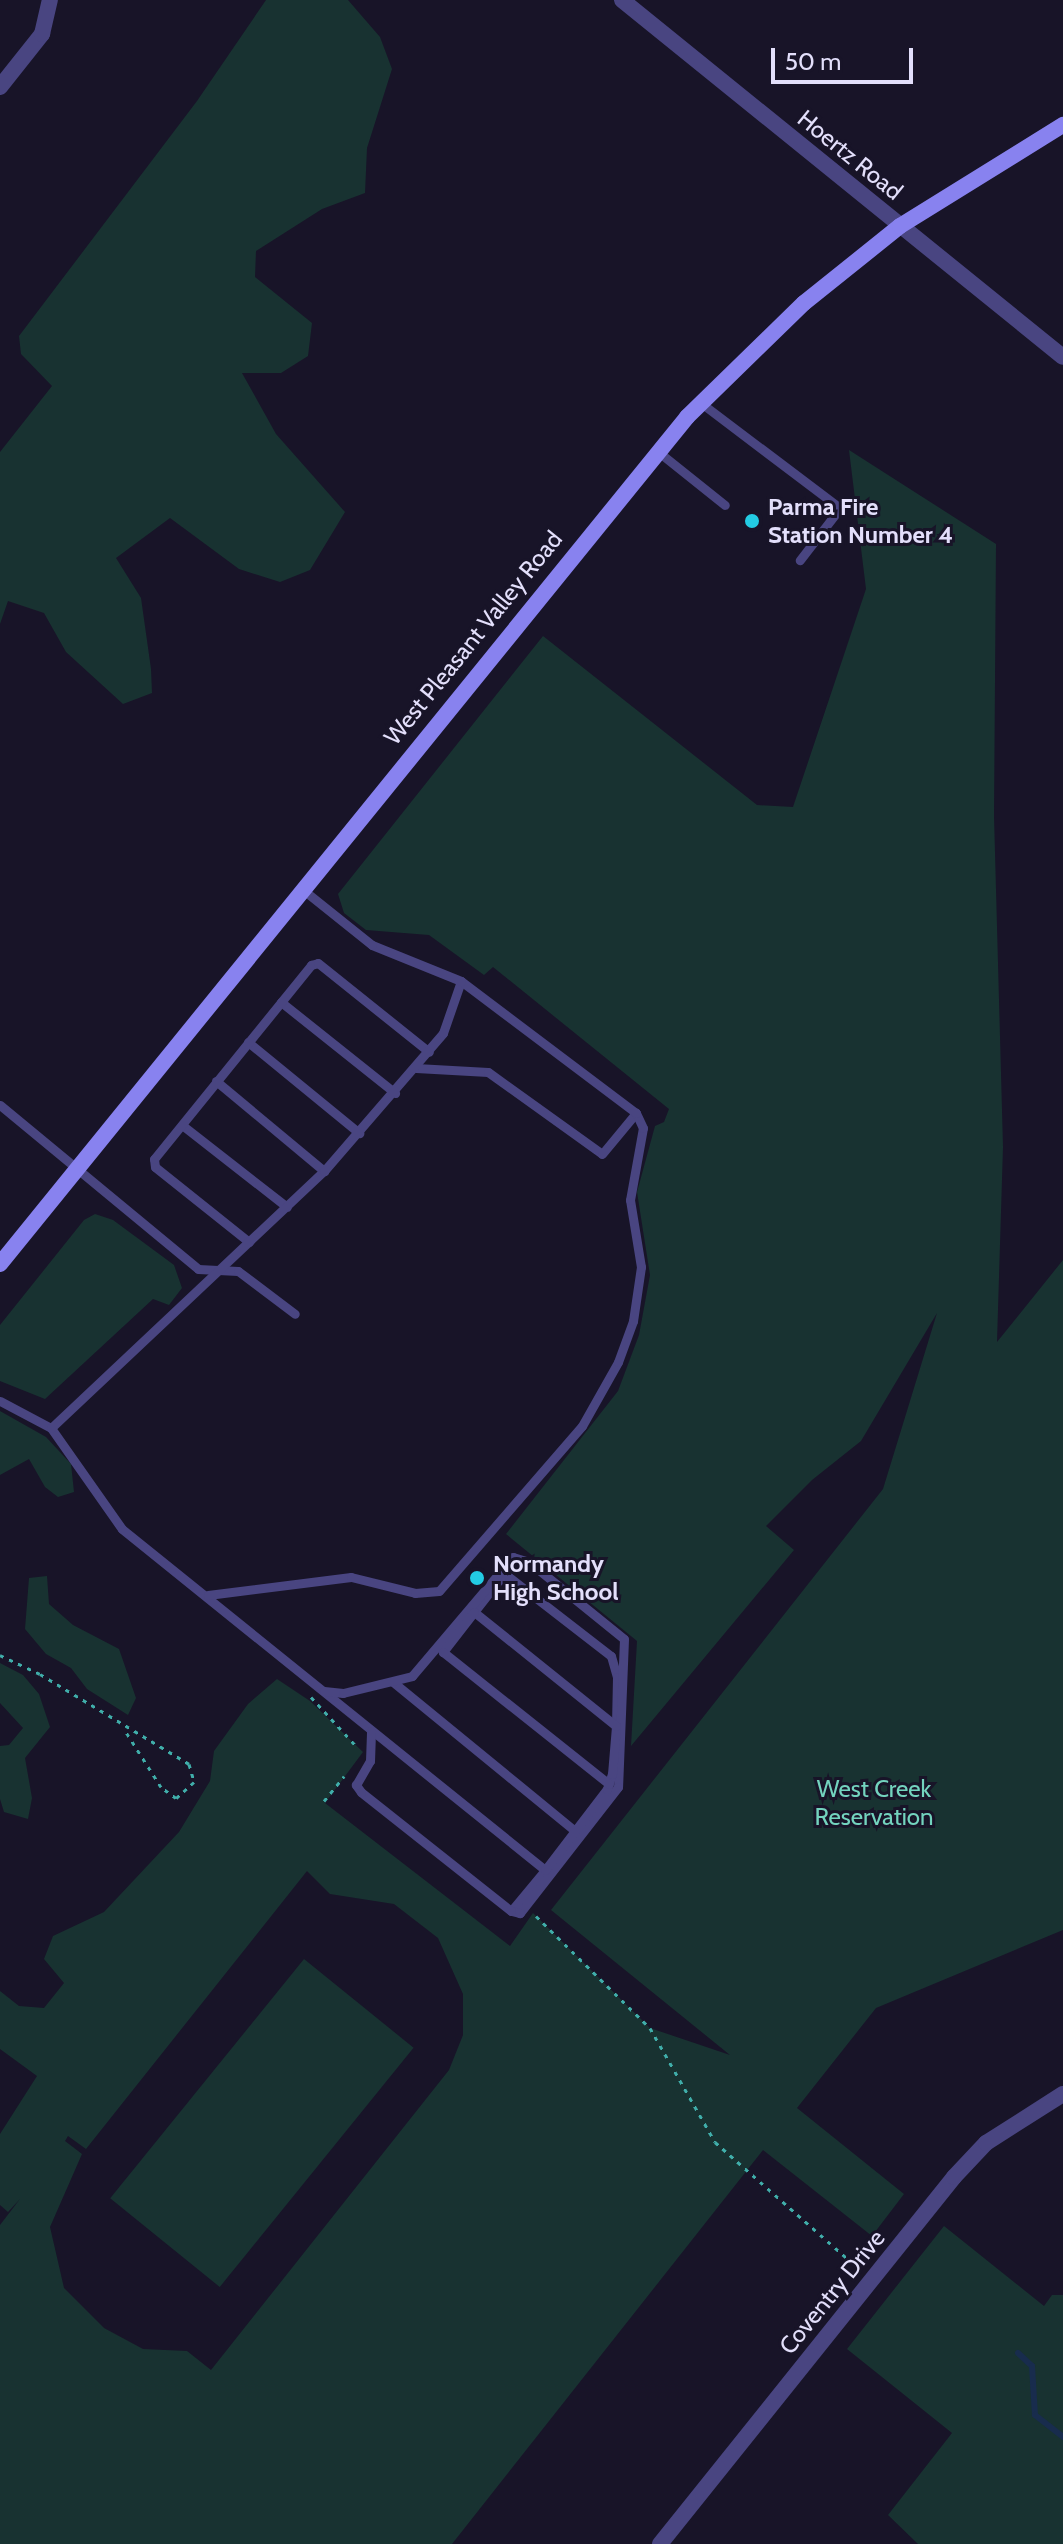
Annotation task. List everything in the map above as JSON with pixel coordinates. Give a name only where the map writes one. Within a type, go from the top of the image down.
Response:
[{"type":"main road","name":"West Pleasant Valley Road","points":[[0,1264],[656,450],[804,303],[900,226],[1063,125]]},
{"type":"street","points":[[0,87],[42,34],[50,0]]},
{"type":"street","name":"Hoertz Road","points":[[622,0],[1063,357]]},
{"type":"street","name":"Coventry Drive","points":[[660,2544],[954,2177],[986,2143],[1063,2094]]},
{"type":"lane","points":[[701,403],[840,508],[800,560]]},
{"type":"lane","points":[[656,450],[725,505]]},
{"type":"lane","points":[[208,1595],[351,1577],[415,1593],[439,1591],[522,1501],[582,1426],[618,1362],[633,1321],[641,1267],[630,1200],[643,1128],[636,1113],[461,981],[372,945],[302,889]]},
{"type":"lane","points":[[249,1242],[155,1167],[154,1159],[281,1002],[318,963],[429,1052]]},
{"type":"lane","points":[[51,1428],[287,1207],[359,1133],[429,1052],[454,1014],[461,981]]},
{"type":"lane","points":[[281,1002],[395,1093]]},
{"type":"lane","points":[[248,1042],[359,1133]]},
{"type":"lane","points":[[416,1068],[488,1072],[602,1154],[636,1113]]},
{"type":"lane","points":[[216,1081],[324,1171]]},
{"type":"lane","points":[[0,1105],[198,1269],[238,1271],[295,1314]]},
{"type":"lane","points":[[182,1125],[287,1207]]},
{"type":"lane","points":[[0,1401],[51,1428],[122,1529],[208,1595],[545,1870]]},
{"type":"lane","points":[[324,1691],[343,1693],[412,1676],[513,1557],[529,1562],[624,1639],[618,1787],[527,1907],[511,1911]]},
{"type":"lane","points":[[511,1911],[576,1832],[609,1784],[616,1726],[617,1677],[611,1656],[509,1577],[499,1580],[443,1652],[609,1784]]},
{"type":"lane","points":[[474,1612],[616,1726]]},
{"type":"lane","points":[[393,1682],[576,1832]]},
{"type":"lane","points":[[371,1731],[370,1761],[359,1775],[356,1785],[361,1792],[511,1911]]},
{"type":"path","points":[[0,1655],[40,1674],[124,1729],[189,1764],[194,1782],[176,1798],[161,1787],[124,1729]]},
{"type":"path","points":[[315,1684],[310,1701],[363,1752]]},
{"type":"path","points":[[324,1801],[353,1764]]},
{"type":"path","points":[[527,1907],[650,2028],[715,2142],[851,2262]]},
{"type":"green space","points":[[266,0],[348,0],[380,37],[392,69],[367,148],[365,193],[322,209],[256,251],[255,277],[312,323],[308,356],[281,373],[242,373],[276,434],[345,512],[310,570],[280,582],[239,569],[170,518],[116,558],[141,598],[151,669],[152,693],[123,704],[66,652],[44,613],[8,601],[0,624],[0,452],[52,386],[21,354],[19,336],[197,101]]},
{"type":"green space","name":"West Creek Reservation","points":[[849,450],[996,544],[994,816],[1003,1147],[997,1342],[1063,1260],[1063,1930],[876,2008],[797,2108],[904,2194],[872,2236],[763,2150],[452,2544],[0,2544],[0,2225],[20,2199],[8,2212],[0,2205],[0,2134],[37,2076],[0,2049],[0,1991],[19,2006],[44,2008],[64,1983],[44,1959],[53,1936],[104,1912],[179,1832],[210,1781],[214,1751],[248,1704],[277,1679],[310,1701],[363,1752],[325,1803],[510,1946],[533,1913],[650,2028],[730,2055],[551,1910],[883,1489],[937,1313],[861,1441],[812,1480],[766,1526],[794,1550],[631,1746],[637,1641],[506,1534],[618,1391],[639,1335],[650,1275],[637,1192],[655,1126],[664,1122],[669,1109],[493,967],[484,975],[429,935],[366,930],[344,913],[338,894],[543,636],[757,805],[793,807],[866,589]],"holes":[[[307,1871],[330,1894],[394,1904],[438,1938],[463,1994],[463,2035],[449,2070],[211,2370],[187,2351],[143,2349],[104,2328],[64,2288],[50,2227],[82,2154],[65,2141],[68,2136],[86,2149]]]},
{"type":"green space","points":[[95,1214],[113,1220],[174,1265],[182,1288],[169,1305],[153,1299],[45,1399],[0,1381],[0,1325],[84,1220]]},
{"type":"green space","points":[[0,1411],[46,1437],[71,1464],[74,1492],[58,1497],[45,1487],[29,1459],[0,1475]]},
{"type":"green space","points":[[47,1576],[49,1604],[73,1625],[119,1649],[136,1698],[128,1715],[87,1689],[71,1668],[46,1654],[25,1629],[29,1578]]},
{"type":"green space","points":[[0,1663],[23,1675],[39,1694],[50,1727],[25,1758],[32,1798],[28,1819],[4,1812],[0,1799],[0,1746],[9,1745],[23,1728],[0,1703]]},
{"type":"green space","points":[[304,1959],[414,2048],[220,2287],[110,2198]]},
{"type":"green space","points":[[944,2226],[1044,2306],[1052,2295],[1063,2295],[1063,2544],[918,2544],[888,2515],[952,2433],[847,2349]]},
{"type":"waterway","points":[[1018,2353],[1032,2366],[1035,2415],[1063,2437]]},
{"type":"place","name":"Parma Fire Station Number 4","points":[[752,521]]},
{"type":"place","name":"Normandy High School","points":[[477,1578]]}]
